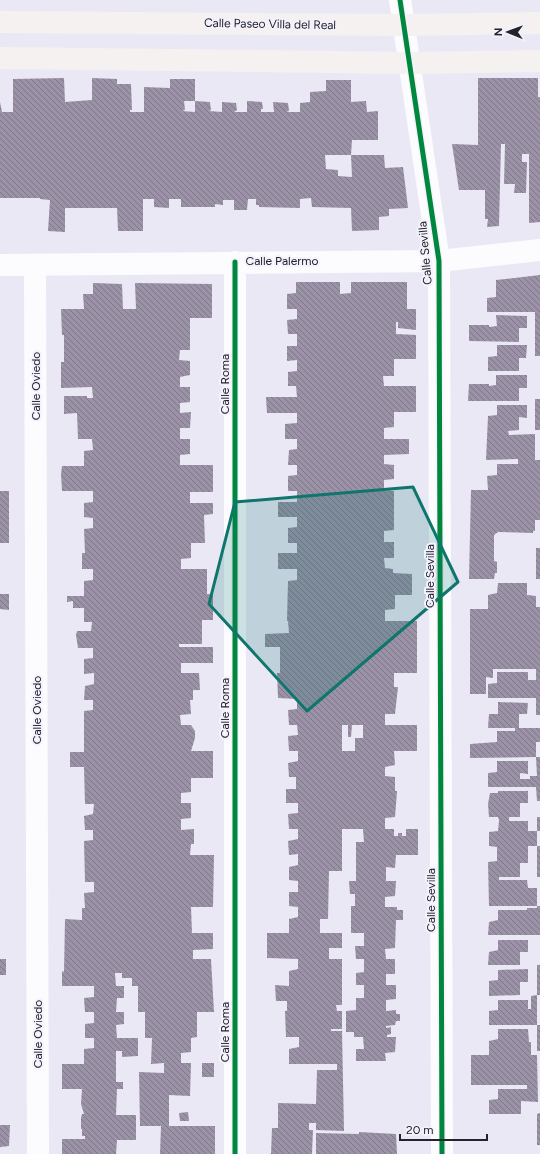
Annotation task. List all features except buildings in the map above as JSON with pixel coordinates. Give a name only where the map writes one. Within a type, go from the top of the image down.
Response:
[{"type":"street","name":"Calle Sevilla","points":[[400,0],[439,261],[442,1154]]},
{"type":"street","name":"Calle Paseo Villa del Real","points":[[0,22],[405,26],[540,24]]},
{"type":"street","points":[[0,58],[410,63],[540,61]]},
{"type":"street","name":"Calle Palermo","points":[[0,265],[35,266],[234,262],[439,261],[540,250]]},
{"type":"street","name":"Calle Roma","points":[[234,262],[235,1154]]},
{"type":"street","name":"Calle Oviedo","points":[[35,266],[38,1154]]},
{"type":"highlighted area","points":[[413,487],[458,582],[307,711],[209,604],[235,502]]},
{"type":"cycle path","points":[[400,0],[439,261],[442,1154]]},
{"type":"cycle path","points":[[235,262],[235,1154]]}]
